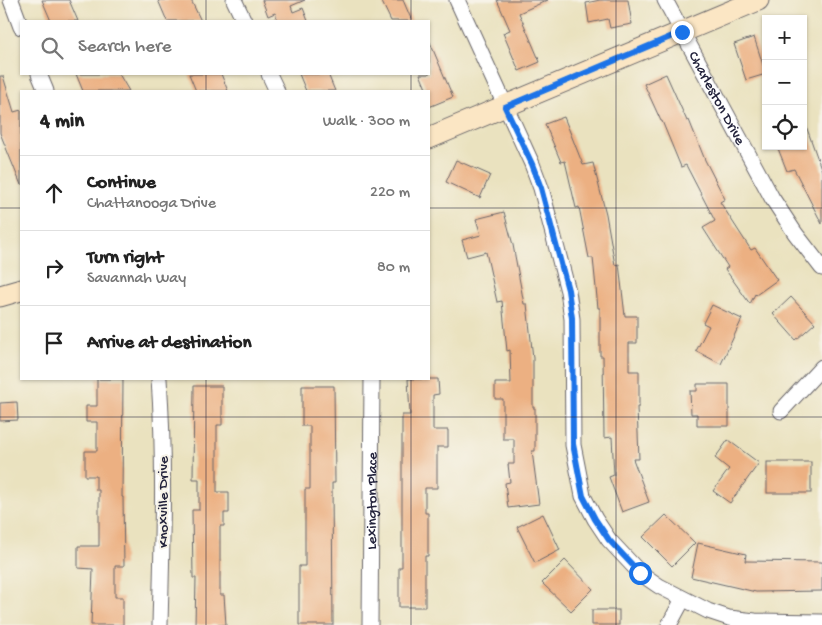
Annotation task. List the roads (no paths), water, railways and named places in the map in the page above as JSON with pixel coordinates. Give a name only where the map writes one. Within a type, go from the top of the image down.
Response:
[{"type":"street","points":[[11,0],[20,24]]},
{"type":"street","points":[[234,0],[244,20]]},
{"type":"street","points":[[457,0],[532,164],[541,188],[568,290],[572,318],[573,444],[583,496],[595,519],[609,540],[640,573],[659,586],[708,611],[729,618],[755,621],[822,622]]},
{"type":"street","name":"Charleston Drive","points":[[665,0],[772,198],[794,233],[822,268]]},
{"type":"street","points":[[430,138],[758,0]]},
{"type":"street","points":[[39,75],[46,90]]},
{"type":"street","points":[[269,75],[277,90]]},
{"type":"street","points":[[0,296],[20,290]]},
{"type":"street","points":[[781,411],[822,367]]},
{"type":"street","name":"Knoxville Drive","points":[[158,380],[161,416],[162,495],[160,625]]},
{"type":"street","name":"Lexington Place","points":[[370,625],[372,380]]},
{"type":"street","points":[[668,625],[683,599]]}]
